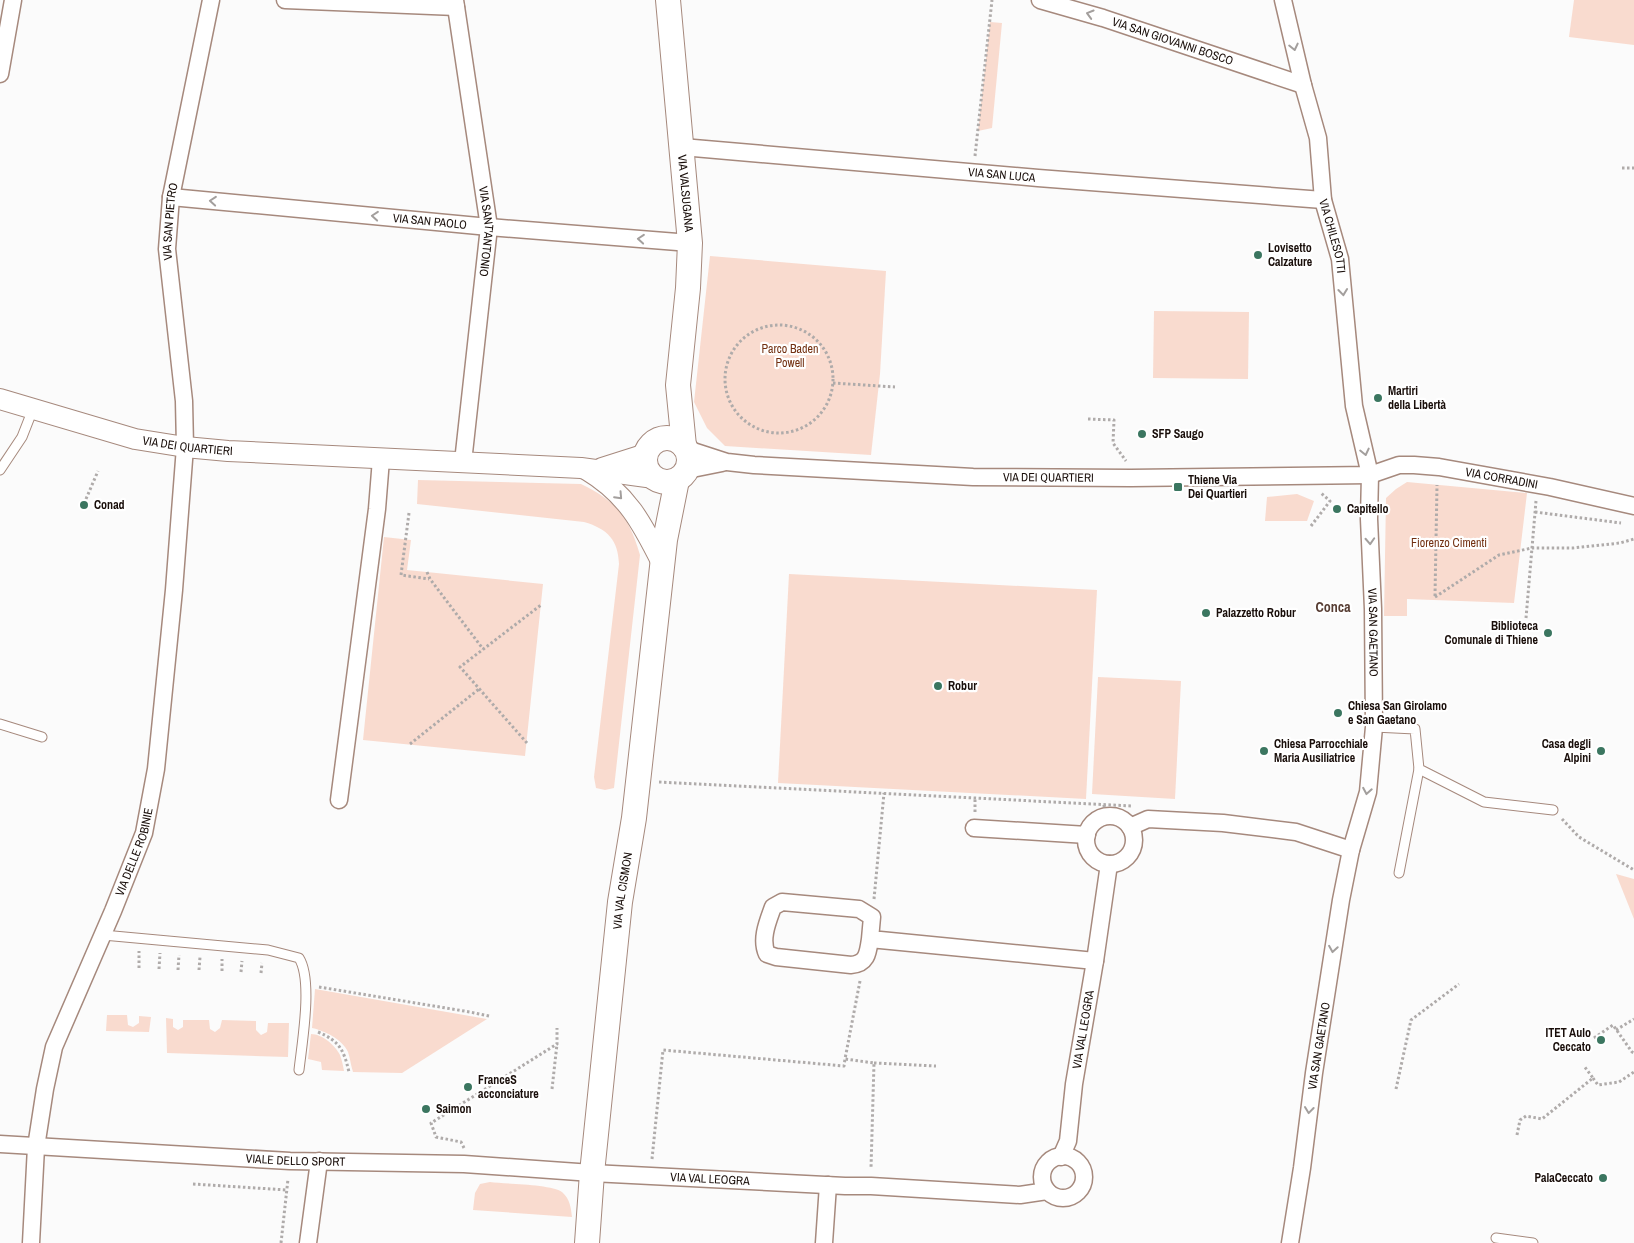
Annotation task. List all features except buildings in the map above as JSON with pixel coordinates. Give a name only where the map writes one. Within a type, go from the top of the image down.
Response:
[{"type":"main road","name":"VIA VALSUGANA","points":[[668,0],[690,243],[688,288],[678,385],[674,467]]},
{"type":"main road","name":"VIA VALSUGANA","points":[[650,448],[678,385]]},
{"type":"main road","points":[[666,438],[673,439],[674,467],[646,467],[650,448],[666,438]]},
{"type":"main road","name":"VIA VAL CISMON","points":[[587,1243],[592,1173],[620,902],[634,818],[674,467]]},
{"type":"street","points":[[0,74],[13,0]]},
{"type":"street","name":"VIA SAN PIETRO","points":[[185,447],[184,401],[168,249],[171,198],[211,0]]},
{"type":"street","points":[[285,0],[456,4]]},
{"type":"street","name":"VIA SAN GIOVANNI BOSCO","points":[[1040,0],[1104,18],[1303,85]]},
{"type":"street","name":"VIA CHILESOTTI","points":[[1282,0],[1318,138],[1323,200],[1340,259],[1354,406],[1370,475]]},
{"type":"street","name":"VIA SANT'ANTONIO","points":[[456,4],[489,227],[463,462]]},
{"type":"street","name":"VIA SAN LUCA","points":[[682,148],[1323,200]]},
{"type":"street","name":"VIA SAN PAOLO","points":[[171,198],[690,243]]},
{"type":"street","name":"VIA DEI QUARTIERI","points":[[0,399],[135,439],[185,447],[228,451],[589,468],[674,467],[727,462],[973,477],[1216,478],[1370,475]]},
{"type":"street","name":"VIA DELLE ROBINIE","points":[[31,1243],[36,1147],[54,1047],[144,833],[156,769],[174,590],[185,447]]},
{"type":"street","name":"VIA DEI QUARTIERI","points":[[589,468],[650,448]]},
{"type":"street","points":[[340,800],[377,509],[381,459]]},
{"type":"street","name":"VIA CORRADINI","points":[[1370,475],[1400,465],[1438,467],[1550,487],[1634,506]]},
{"type":"street","points":[[589,468],[605,481],[642,522],[662,563]]},
{"type":"street","name":"VIA SAN GAETANO","points":[[1290,1243],[1340,909],[1351,850],[1368,792],[1374,727],[1373,609],[1369,519],[1370,475]]},
{"type":"street","points":[[1105,811],[1119,818],[1130,827],[1134,834],[1133,849],[1123,861],[1109,864],[1096,860],[1091,854],[1086,841],[1087,834],[1105,811]]},
{"type":"street","points":[[1130,827],[1148,819],[1223,823],[1296,832],[1351,850]]},
{"type":"street","points":[[974,828],[1087,834]]},
{"type":"street","name":"VIA VAL LEOGRA","points":[[592,1173],[1020,1195],[1047,1191],[1058,1198],[1071,1197],[1081,1188],[1084,1176],[1079,1164],[1074,1159],[1061,1157],[1068,1141],[1074,1084],[1109,864]]},
{"type":"street","points":[[782,902],[859,909],[872,917],[870,939],[867,957],[858,965],[851,966],[770,956],[765,949],[766,926],[772,907],[782,902]]},
{"type":"street","points":[[870,939],[1095,961]]},
{"type":"street","name":"VIALE DELLO SPORT","points":[[0,1144],[290,1161],[464,1164],[592,1173]]},
{"type":"street","points":[[1047,1191],[1042,1177],[1044,1170],[1054,1159],[1061,1157]]},
{"type":"street","points":[[308,1243],[319,1161]]},
{"type":"street","points":[[824,1243],[828,1185]]},
{"type":"lane","points":[[0,470],[22,437],[33,409]]},
{"type":"lane","points":[[0,724],[42,737]]},
{"type":"lane","points":[[1374,727],[1415,729],[1419,769],[1399,873]]},
{"type":"lane","points":[[1419,769],[1484,802],[1553,810]]},
{"type":"lane","points":[[103,934],[268,950],[299,958],[304,965],[306,984],[299,1070]]},
{"type":"lane","points":[[1496,1238],[1533,1243]]},
{"type":"path","points":[[973,173],[992,0]]},
{"type":"path","points":[[1622,168],[1634,168]]},
{"type":"path","points":[[771,325],[787,325],[802,330],[816,339],[826,352],[832,367],[833,383],[829,399],[821,413],[809,424],[794,431],[778,433],[762,431],[748,424],[736,412],[728,399],[724,383],[726,366],[732,352],[742,339],[755,330],[771,325]]},
{"type":"path","points":[[833,383],[895,387]]},
{"type":"path","points":[[1088,419],[1114,420],[1113,443],[1131,467]]},
{"type":"path","points":[[86,499],[98,471]]},
{"type":"path","points":[[1311,526],[1330,502],[1320,492],[1318,476]]},
{"type":"path","points":[[1437,485],[1435,597],[1499,555],[1532,548],[1573,548],[1620,543],[1634,539]]},
{"type":"path","points":[[1526,618],[1536,498],[1546,499],[1550,487]]},
{"type":"path","points":[[1535,512],[1625,524]]},
{"type":"path","points":[[409,513],[401,575],[430,579]]},
{"type":"path","points":[[427,572],[430,579],[483,648]]},
{"type":"path","points":[[527,743],[460,666],[541,605]]},
{"type":"path","points":[[410,744],[479,689]]},
{"type":"path","points":[[650,781],[884,793],[1105,811],[1141,806]]},
{"type":"path","points":[[872,917],[884,793]]},
{"type":"path","points":[[1553,810],[1579,837],[1634,870]]},
{"type":"path","points":[[650,1176],[663,1050],[844,1066],[856,992],[867,957]]},
{"type":"path","points":[[306,984],[489,1016]]},
{"type":"path","points":[[1396,1089],[1411,1020],[1459,984]]},
{"type":"path","points":[[1616,1030],[1634,1019]]},
{"type":"path","points":[[1594,1038],[1613,1025],[1634,1053]]},
{"type":"path","points":[[552,1090],[557,1028]]},
{"type":"path","points":[[303,1031],[320,1032],[343,1050],[349,1072]]},
{"type":"path","points":[[466,1153],[461,1142],[436,1137],[431,1123],[557,1044]]},
{"type":"path","points":[[845,1059],[874,1063],[936,1066]]},
{"type":"path","points":[[871,1186],[874,1063]]},
{"type":"path","points":[[1584,1066],[1598,1085],[1619,1082],[1634,1072]]},
{"type":"path","points":[[1516,1135],[1520,1120],[1526,1116],[1542,1119],[1593,1078]]},
{"type":"path","points":[[281,1243],[290,1161]]},
{"type":"path","points":[[193,1184],[286,1190]]},
{"type":"green space","points":[[1574,0],[1634,0],[1634,45],[1569,37]]},
{"type":"green space","points":[[990,22],[1002,23],[992,128],[978,131]]},
{"type":"green space","name":"Parco Baden Powell","points":[[710,256],[886,271],[880,374],[871,455],[725,446],[707,428],[694,402]]},
{"type":"green space","points":[[1154,311],[1249,312],[1248,379],[1153,378]]},
{"type":"green space","points":[[418,480],[581,484],[612,504],[626,520],[640,555],[614,788],[605,790],[596,788],[594,777],[619,564],[614,542],[599,528],[584,522],[417,504]]},
{"type":"green space","name":"Fiorenzo Cimenti","points":[[1407,482],[1527,493],[1514,603],[1407,599],[1407,616],[1384,616],[1386,498]]},
{"type":"green space","points":[[1297,494],[1314,501],[1307,521],[1265,521],[1267,497]]},
{"type":"green space","points":[[384,537],[411,540],[407,570],[543,584],[525,756],[363,740]]},
{"type":"green space","name":"Robur","points":[[789,574],[1097,590],[1086,799],[778,783]]},
{"type":"green space","points":[[1098,677],[1181,681],[1175,799],[1092,794]]},
{"type":"green space","points":[[1616,874],[1634,879],[1634,919]]},
{"type":"green space","points":[[315,989],[487,1019],[402,1073],[353,1072],[348,1052],[342,1043],[328,1033],[312,1028]]},
{"type":"green space","points":[[107,1015],[127,1015],[128,1025],[133,1027],[139,1023],[139,1016],[151,1017],[149,1032],[106,1031]]},
{"type":"green space","points":[[166,1018],[173,1019],[173,1027],[178,1030],[183,1027],[183,1020],[209,1020],[210,1029],[215,1032],[220,1028],[222,1020],[256,1021],[256,1030],[261,1035],[267,1032],[268,1023],[289,1023],[288,1057],[167,1053]]},
{"type":"green space","points":[[311,1034],[324,1038],[335,1048],[340,1055],[344,1071],[322,1070],[321,1062],[308,1059]]},
{"type":"green space","points":[[490,1182],[557,1189],[567,1198],[571,1207],[572,1217],[473,1210],[475,1193],[480,1184]]},
{"type":"place","name":"Lovisetto Calzature","points":[[1258,255]]},
{"type":"place","name":"Martiri della Libertà","points":[[1378,398]]},
{"type":"place","name":"SFP Saugo","points":[[1142,434]]},
{"type":"place","name":"Thiene Via Dei Quartieri","points":[[1178,487]]},
{"type":"place","name":"Conad","points":[[84,505]]},
{"type":"place","name":"Capitello","points":[[1337,509]]},
{"type":"place","name":"Palazzetto Robur","points":[[1206,613]]},
{"type":"place","name":"Biblioteca Comunale di Thiene","points":[[1548,633]]},
{"type":"place","name":"Robur","points":[[938,686]]},
{"type":"place","name":"Chiesa San Girolamo e San Gaetano","points":[[1338,713]]},
{"type":"place","name":"Chiesa Parrocchiale Maria Ausiliatrice","points":[[1264,751]]},
{"type":"place","name":"Casa degli Alpini","points":[[1601,751]]},
{"type":"place","name":"ITET Aulo Ceccato","points":[[1601,1040]]},
{"type":"place","name":"FranceS acconciature","points":[[468,1087]]},
{"type":"place","name":"Saimon","points":[[426,1109]]},
{"type":"place","name":"PalaCeccato","points":[[1603,1178]]},
{"type":"district","name":"Conca","points":[[1333,607]]}]
